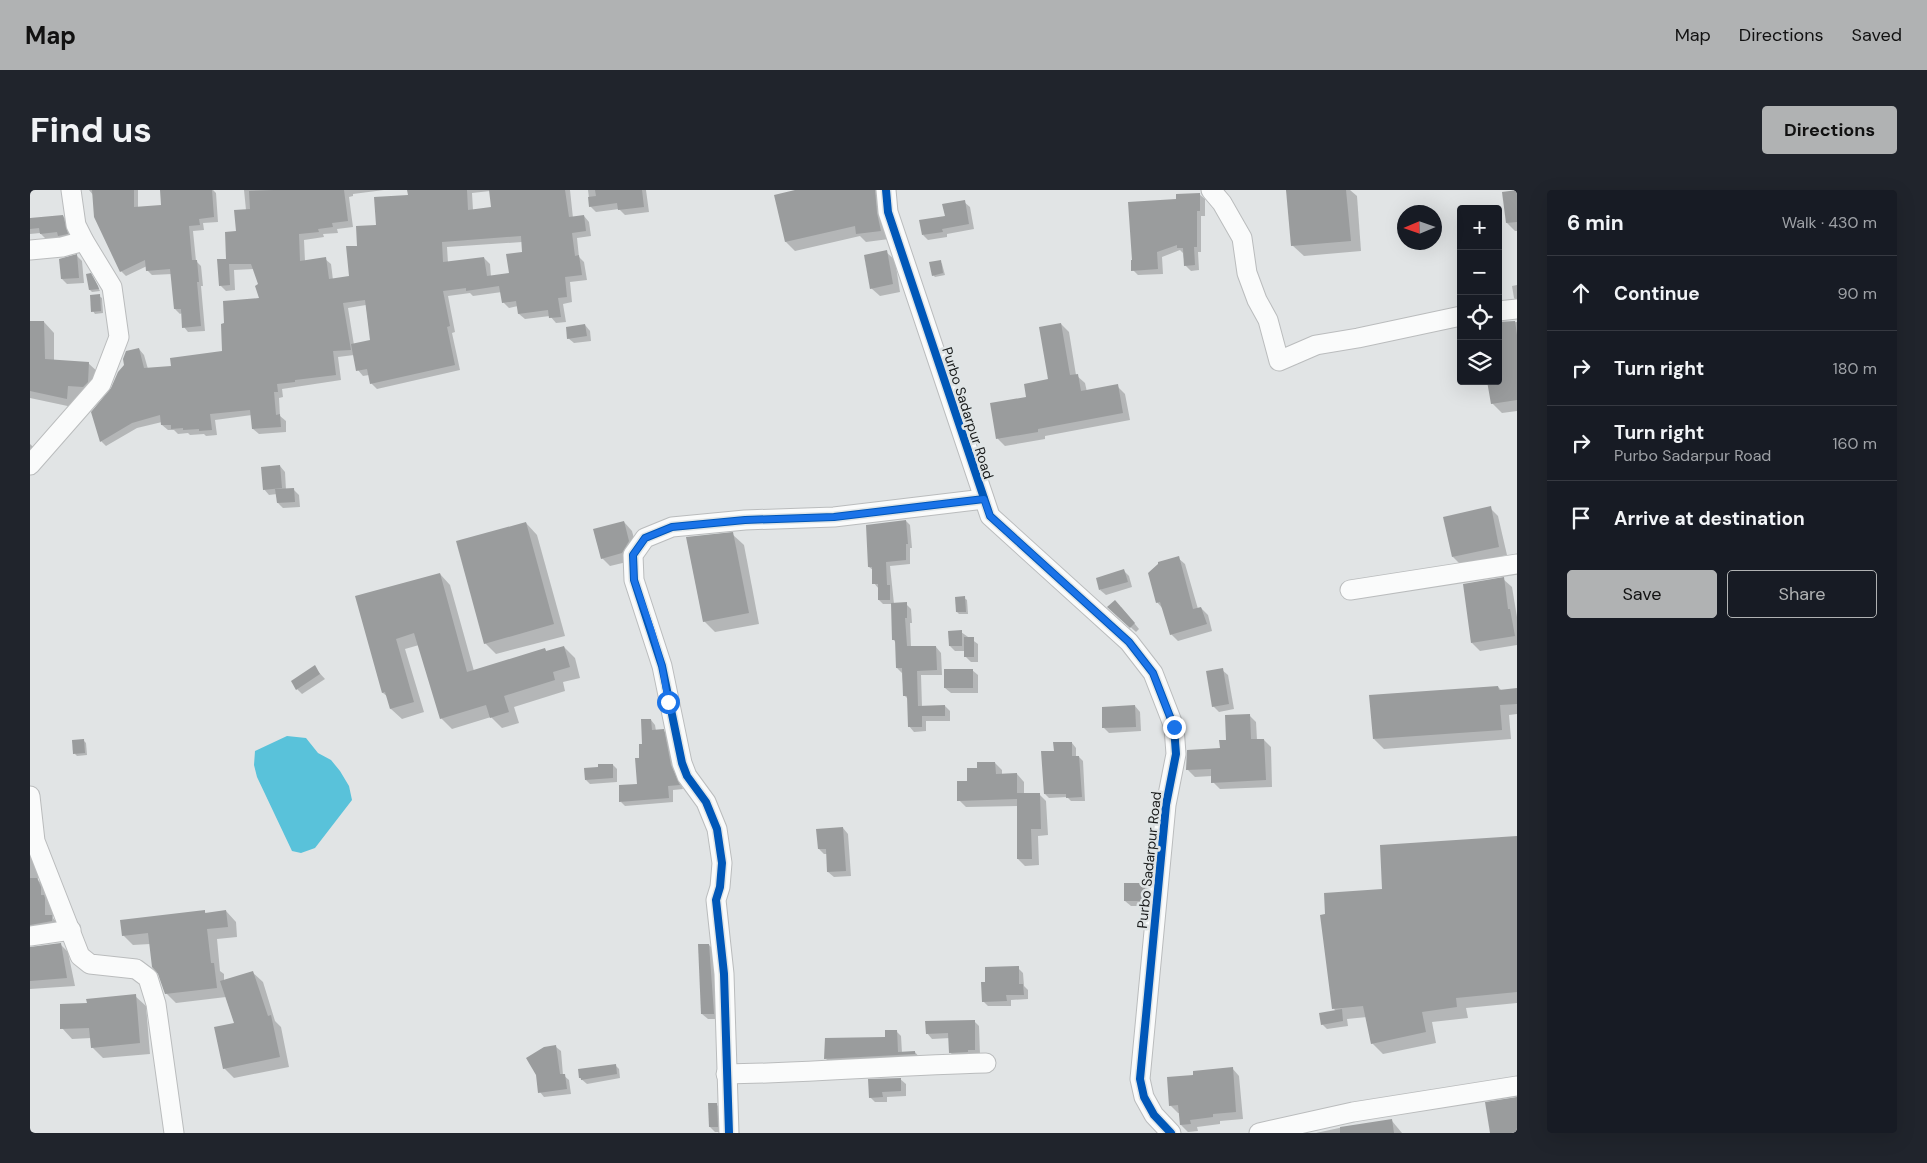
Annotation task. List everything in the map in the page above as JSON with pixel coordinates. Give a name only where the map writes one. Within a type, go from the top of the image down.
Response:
[{"type":"street","points":[[30,465],[101,384],[119,337],[112,286],[76,225],[71,190]]},
{"type":"street","name":"Purbo Sadarpur Road","points":[[886,190],[888,212],[990,516],[1129,642],[1153,673],[1174,727],[1176,754],[1166,805],[1140,1079],[1144,1097],[1154,1114],[1171,1133]]},
{"type":"street","points":[[1211,190],[1222,203],[1242,238],[1247,273],[1257,300],[1268,320],[1279,361],[1316,345],[1457,317]]},
{"type":"street","points":[[30,250],[62,247],[84,241]]},
{"type":"street","points":[[1502,311],[1517,309]]},
{"type":"street","points":[[729,1133],[724,974],[716,900],[720,887],[722,863],[717,829],[706,802],[687,776],[682,763],[662,666],[634,580],[633,555],[645,538],[672,527],[745,520],[834,517],[984,499]]},
{"type":"street","points":[[1350,590],[1517,564]]},
{"type":"street","points":[[30,796],[33,842],[71,930],[80,956],[90,964],[136,969],[148,978],[156,1004],[174,1133]]},
{"type":"street","points":[[30,936],[71,930]]},
{"type":"street","points":[[726,1074],[801,1072],[926,1064],[986,1063]]},
{"type":"street","points":[[1259,1133],[1353,1112],[1517,1086]]},
{"type":"water","points":[[287,736],[306,738],[318,753],[331,760],[349,786],[352,800],[315,848],[301,853],[292,851],[257,777],[254,765],[255,751]]},
{"type":"building","points":[[92,190],[134,190],[134,207],[161,205],[160,190],[212,190],[214,217],[199,219],[200,225],[189,226],[192,260],[197,260],[201,326],[182,328],[181,309],[174,309],[170,269],[146,271],[145,260],[120,272],[94,217]]},
{"type":"building","points":[[344,190],[348,221],[332,223],[333,227],[318,229],[319,232],[299,234],[300,261],[326,257],[329,279],[349,276],[346,246],[357,246],[356,226],[376,225],[374,197],[408,195],[407,190],[467,190],[468,210],[491,207],[489,190],[565,190],[569,217],[584,215],[586,231],[572,233],[575,256],[579,255],[582,275],[565,277],[567,297],[558,298],[561,317],[549,318],[548,310],[518,314],[516,301],[502,303],[499,286],[466,291],[466,288],[443,291],[450,326],[447,327],[455,365],[370,384],[367,369],[356,371],[351,344],[370,340],[365,300],[343,303],[351,350],[333,351],[336,375],[277,384],[278,392],[274,392],[276,415],[280,414],[281,427],[252,429],[250,410],[210,414],[212,430],[199,431],[199,429],[171,429],[171,425],[161,425],[160,415],[132,423],[100,442],[91,412],[111,388],[118,372],[124,365],[123,359],[126,351],[139,348],[144,368],[171,366],[170,358],[222,351],[221,324],[224,323],[223,301],[259,298],[255,286],[258,284],[251,264],[229,264],[230,285],[219,286],[217,259],[226,259],[225,232],[236,231],[234,210],[250,209],[249,191]],"holes":[[[521,236],[522,252],[506,254],[509,273],[487,276],[484,257],[443,262],[442,242]]]},
{"type":"building","points":[[595,190],[642,190],[644,207],[618,210],[617,203],[589,207],[588,197],[596,196]]},
{"type":"building","points":[[795,190],[875,190],[881,231],[856,234],[855,226],[785,242],[774,195]]},
{"type":"building","points":[[1286,190],[1346,190],[1351,241],[1291,246]]},
{"type":"building","points":[[1517,190],[1517,222],[1506,223],[1502,192]]},
{"type":"building","points":[[1200,193],[1200,211],[1197,211],[1197,247],[1194,247],[1195,265],[1184,266],[1183,248],[1177,248],[1177,245],[1157,252],[1158,269],[1131,271],[1128,202],[1176,199],[1176,194]]},
{"type":"building","points":[[965,200],[969,224],[942,229],[943,232],[922,235],[919,220],[945,216],[942,204]]},
{"type":"building","points":[[63,215],[68,234],[58,236],[57,232],[40,234],[39,228],[30,229],[30,218]]},
{"type":"building","points":[[887,250],[893,284],[870,289],[864,255]]},
{"type":"building","points":[[77,254],[79,278],[61,279],[59,259]]},
{"type":"building","points":[[941,260],[943,273],[932,276],[929,262]]},
{"type":"building","points":[[91,273],[99,289],[89,290],[86,274]]},
{"type":"building","points":[[100,294],[101,311],[91,312],[90,295]]},
{"type":"building","points":[[30,321],[44,321],[45,359],[89,362],[88,382],[83,387],[68,386],[67,399],[30,391]]},
{"type":"building","points":[[1515,321],[1517,335],[1517,400],[1491,404],[1488,385],[1502,385],[1502,322]]},
{"type":"building","points":[[1061,323],[1070,375],[1078,374],[1081,391],[1118,384],[1123,413],[1038,429],[1038,432],[996,439],[990,403],[1026,397],[1024,384],[1048,379],[1039,327]]},
{"type":"building","points":[[585,324],[587,336],[567,339],[566,327]]},
{"type":"building","points":[[280,465],[282,488],[263,490],[261,467]]},
{"type":"building","points":[[294,488],[295,502],[277,503],[275,489]]},
{"type":"building","points":[[1491,506],[1499,547],[1452,557],[1443,517]]},
{"type":"building","points":[[906,520],[908,544],[906,544],[906,560],[886,562],[887,585],[890,585],[890,600],[878,600],[878,584],[872,584],[872,567],[868,567],[866,525]]},
{"type":"building","points":[[624,521],[629,541],[622,553],[601,559],[593,529]]},
{"type":"building","points":[[526,522],[554,624],[484,644],[456,541]]},
{"type":"building","points":[[733,532],[749,613],[703,622],[686,537]]},
{"type":"building","points":[[1179,556],[1193,609],[1201,607],[1207,624],[1170,635],[1160,602],[1156,603],[1148,573],[1158,562]]},
{"type":"building","points":[[1124,569],[1128,582],[1099,590],[1096,578]]},
{"type":"building","points":[[440,573],[467,672],[545,648],[546,651],[564,646],[570,667],[553,672],[555,680],[504,696],[509,712],[490,718],[486,705],[440,719],[414,633],[396,639],[414,702],[390,709],[385,692],[382,693],[355,596]]},
{"type":"building","points":[[1504,577],[1508,609],[1510,609],[1515,636],[1471,643],[1463,584]]},
{"type":"building","points":[[965,596],[966,612],[956,612],[955,597]]},
{"type":"building","points":[[1115,600],[1135,623],[1130,628],[1107,607]]},
{"type":"building","points":[[907,602],[907,618],[905,618],[907,646],[936,646],[937,670],[917,671],[918,706],[945,705],[945,716],[922,716],[922,727],[908,727],[907,696],[903,696],[902,668],[896,668],[895,640],[892,640],[891,603]]},
{"type":"building","points":[[962,630],[962,646],[949,646],[948,631]]},
{"type":"building","points":[[964,637],[974,637],[974,657],[964,657]]},
{"type":"building","points":[[315,665],[320,674],[296,690],[291,681]]},
{"type":"building","points":[[1223,668],[1229,704],[1212,707],[1206,671]]},
{"type":"building","points":[[944,669],[973,669],[973,688],[944,688]]},
{"type":"building","points":[[1498,686],[1499,690],[1517,688],[1517,704],[1500,705],[1502,730],[1373,739],[1369,695]]},
{"type":"building","points":[[1135,705],[1136,727],[1102,728],[1102,707]]},
{"type":"building","points":[[1250,714],[1251,739],[1264,739],[1266,780],[1211,783],[1211,769],[1186,770],[1187,750],[1220,748],[1219,740],[1226,740],[1225,715]]},
{"type":"building","points":[[641,719],[651,719],[652,730],[664,729],[671,765],[680,785],[668,786],[669,798],[619,802],[619,785],[637,784],[635,758],[639,758],[639,744],[642,744]]},
{"type":"building","points":[[84,739],[85,753],[73,754],[72,740]]},
{"type":"building","points":[[1053,742],[1072,742],[1072,756],[1079,756],[1082,797],[1066,798],[1066,794],[1044,794],[1041,751],[1054,751]]},
{"type":"building","points":[[977,762],[995,762],[996,774],[1017,773],[1017,793],[1040,793],[1041,829],[1031,829],[1032,859],[1017,859],[1017,799],[957,801],[957,781],[967,781],[967,768],[977,768]]},
{"type":"building","points":[[598,764],[613,764],[613,778],[585,780],[584,768],[598,767]]},
{"type":"building","points":[[843,827],[846,871],[827,872],[826,849],[818,849],[816,829]]},
{"type":"building","points":[[1517,836],[1517,992],[1456,998],[1457,1007],[1422,1012],[1426,1032],[1371,1044],[1363,1006],[1332,1009],[1320,915],[1325,914],[1324,893],[1382,889],[1380,845]]},
{"type":"building","points":[[30,878],[37,878],[41,887],[41,895],[44,895],[45,898],[45,915],[52,915],[52,921],[30,925]]},
{"type":"building","points":[[1124,883],[1145,883],[1145,901],[1124,901]]},
{"type":"building","points":[[205,910],[205,913],[226,910],[228,927],[207,929],[211,963],[214,963],[217,988],[165,994],[158,974],[152,967],[148,933],[122,936],[120,920]]},
{"type":"building","points":[[61,943],[67,978],[30,981],[30,947]]},
{"type":"building","points":[[698,944],[709,944],[714,1014],[701,1014]]},
{"type":"building","points":[[1019,966],[1019,984],[1023,984],[1024,995],[1006,995],[1007,1001],[982,1002],[981,982],[985,982],[985,967]]},
{"type":"building","points":[[253,971],[268,1016],[271,1015],[280,1057],[223,1069],[214,1027],[234,1023],[220,981]]},
{"type":"building","points":[[136,994],[140,1043],[91,1048],[89,1028],[60,1029],[60,1004],[87,1003],[86,999]]},
{"type":"building","points":[[1342,1009],[1343,1021],[1321,1025],[1319,1013]]},
{"type":"building","points":[[975,1020],[975,1050],[968,1050],[968,1052],[949,1053],[948,1033],[926,1034],[925,1021]]},
{"type":"building","points":[[885,1030],[897,1030],[898,1052],[915,1051],[915,1054],[824,1059],[825,1038],[885,1037]]},
{"type":"building","points":[[556,1045],[560,1074],[565,1074],[567,1089],[538,1093],[536,1075],[526,1058],[544,1047]]},
{"type":"building","points":[[616,1064],[617,1074],[581,1080],[579,1078],[578,1069]]},
{"type":"building","points":[[1233,1067],[1236,1112],[1213,1114],[1213,1117],[1190,1120],[1191,1124],[1180,1125],[1178,1105],[1169,1106],[1167,1077],[1193,1075],[1193,1071]]},
{"type":"building","points":[[901,1078],[901,1091],[882,1092],[883,1097],[869,1098],[868,1079]]},
{"type":"building","points":[[1517,1097],[1517,1133],[1490,1133],[1485,1102]]},
{"type":"building","points":[[708,1103],[717,1103],[718,1127],[709,1127]]},
{"type":"building","points":[[1392,1119],[1394,1133],[1340,1133],[1340,1127]]},
{"type":"cycle path","points":[[886,190],[888,212],[990,516],[1129,642],[1153,673],[1174,727],[1176,754],[1166,805],[1140,1079],[1144,1097],[1154,1115],[1171,1133]]},
{"type":"cycle path","points":[[729,1133],[724,974],[716,900],[720,887],[722,863],[717,829],[706,802],[687,776],[682,763],[662,666],[634,580],[633,555],[645,538],[672,527],[745,520],[834,517],[984,499]]},
{"type":"route","points":[[668,702],[662,666],[634,580],[633,555],[645,538],[672,527],[745,520],[834,517],[984,499],[990,516],[1129,642],[1153,673],[1174,727]]}]
